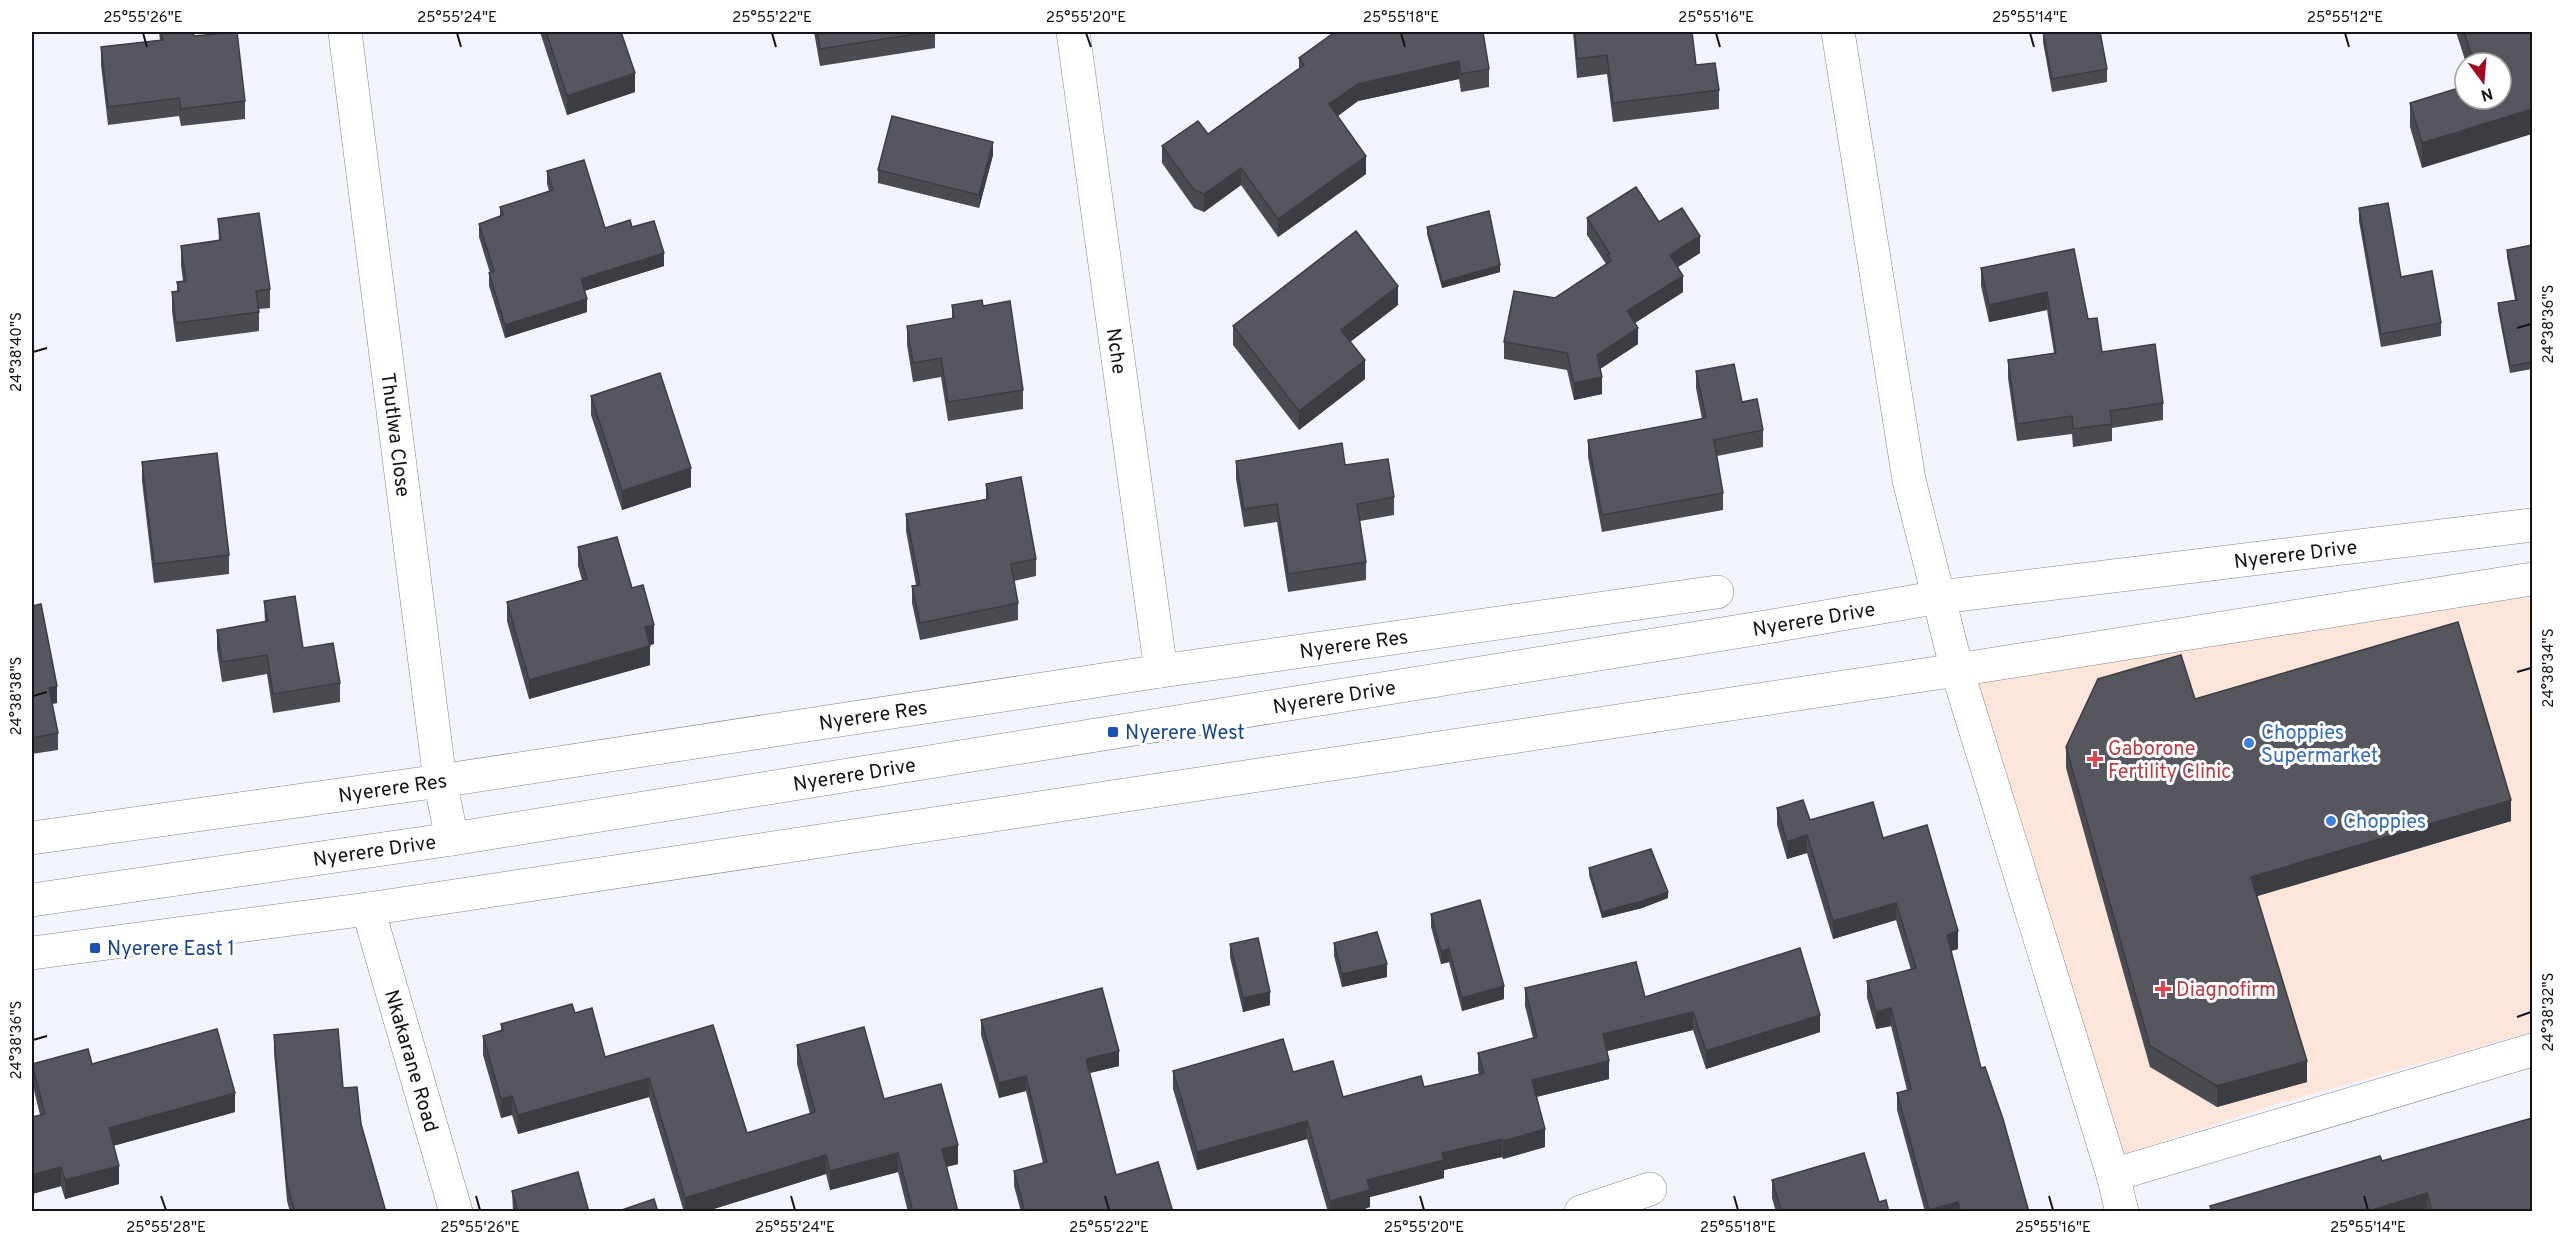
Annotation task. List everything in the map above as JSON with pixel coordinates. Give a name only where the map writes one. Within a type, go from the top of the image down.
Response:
[{"type":"street","name":"Thutlwa Close","points":[[345,32],[440,781],[452,838]]},
{"type":"street","name":"Nche","points":[[1073,32],[1161,671]]},
{"type":"street","points":[[1838,32],[1909,480],[1957,670],[2113,1175],[2122,1212]]},
{"type":"street","name":"Nyerere Drive","points":[[32,900],[452,838],[1940,597],[2532,525]]},
{"type":"street","points":[[32,953],[368,909],[1957,670],[2532,579]]},
{"type":"street","name":"Nyerere Res","points":[[32,838],[440,781],[1161,671],[1717,592]]},
{"type":"street","name":"Nkakarane Road","points":[[368,909],[456,1212]]},
{"type":"street","points":[[2113,1175],[2532,1050]]},
{"type":"street","points":[[1581,1212],[1650,1189]]},
{"type":"shaded area","points":[[2532,581],[2532,1032],[2277,1104],[2094,1164],[1965,661]]},
{"type":"building","points":[[161,32],[193,32],[194,36],[237,32],[245,101],[181,109],[179,98],[108,107],[101,47],[163,40]]},
{"type":"building","points":[[546,32],[621,32],[635,73],[567,96]]},
{"type":"building","points":[[817,32],[929,32],[820,49]]},
{"type":"building","points":[[1335,32],[1483,32],[1489,69],[1461,74],[1459,61],[1358,84],[1329,104],[1366,156],[1278,219],[1241,168],[1204,194],[1194,190],[1162,146],[1198,121],[1208,134],[1304,65],[1299,58]]},
{"type":"building","points":[[1575,32],[1692,32],[1696,65],[1715,63],[1719,90],[1613,103],[1607,55],[1577,59]]},
{"type":"building","points":[[2043,32],[2100,32],[2107,69],[2052,79]]},
{"type":"building","points":[[2464,32],[2532,32],[2532,109],[2422,143],[2410,103],[2453,90],[2453,111],[2513,111],[2513,51],[2470,51]]},
{"type":"building","points":[[892,116],[993,142],[979,195],[878,170]]},
{"type":"building","points":[[584,160],[605,228],[630,220],[632,227],[654,221],[664,253],[581,279],[587,299],[505,325],[489,273],[494,271],[479,224],[503,215],[500,207],[553,190],[547,171]]},
{"type":"building","points":[[1636,187],[1659,222],[1682,208],[1700,236],[1670,255],[1683,276],[1627,311],[1638,328],[1597,355],[1602,377],[1574,383],[1567,353],[1504,342],[1514,291],[1555,298],[1611,261],[1607,255],[1610,254],[1587,218]]},
{"type":"building","points":[[2388,203],[2401,277],[2432,271],[2441,323],[2381,334],[2359,208]]},
{"type":"building","points":[[1489,211],[1500,265],[1442,282],[1427,227]]},
{"type":"building","points":[[259,213],[270,289],[256,291],[259,312],[176,323],[172,292],[179,291],[177,282],[186,281],[181,246],[221,240],[218,219]]},
{"type":"building","points":[[1356,231],[1398,286],[1341,330],[1365,360],[1299,411],[1233,326]]},
{"type":"building","points":[[2532,245],[2532,362],[2510,366],[2498,303],[2517,300],[2507,250]]},
{"type":"building","points":[[2074,249],[2088,319],[2097,318],[2102,352],[2155,344],[2163,403],[2110,411],[2112,424],[2073,429],[2072,416],[2017,424],[2008,360],[2056,353],[2047,292],[1989,305],[1981,268]]},
{"type":"building","points":[[982,300],[983,306],[1010,301],[1023,390],[948,402],[941,358],[913,363],[907,326],[954,318],[952,305]]},
{"type":"building","points":[[1734,364],[1742,402],[1757,399],[1763,430],[1714,440],[1723,493],[1602,515],[1588,440],[1706,418],[1696,371]]},
{"type":"building","points":[[660,373],[691,468],[622,491],[591,396]]},
{"type":"building","points":[[1342,443],[1345,465],[1388,459],[1394,497],[1357,504],[1366,562],[1288,574],[1277,504],[1244,509],[1236,461]]},
{"type":"building","points":[[217,453],[229,555],[154,564],[142,462]]},
{"type":"building","points":[[1021,477],[1036,559],[1011,564],[1018,603],[920,623],[912,586],[920,585],[906,514],[989,499],[986,484]]},
{"type":"building","points":[[617,537],[632,588],[643,585],[654,625],[645,627],[650,646],[529,680],[507,602],[587,579],[578,547]]},
{"type":"building","points":[[295,596],[303,648],[333,643],[340,683],[273,694],[267,655],[222,662],[217,630],[268,621],[264,601]]},
{"type":"building","points":[[41,604],[57,686],[49,688],[58,733],[32,738],[32,606]]},
{"type":"building","points":[[2458,622],[2511,800],[2251,877],[2307,1061],[2217,1086],[2150,1046],[2066,747],[2098,679],[2181,655],[2195,699]]},
{"type":"building","points":[[1803,800],[1810,820],[1873,802],[1883,838],[1927,825],[1958,931],[1947,935],[1981,1068],[1985,1067],[2003,1119],[2029,1212],[1961,1212],[1958,1202],[1929,1210],[1897,1093],[1911,1089],[1891,1008],[1876,1012],[1867,981],[1916,968],[1896,903],[1833,921],[1807,835],[1787,842],[1777,808]]},
{"type":"building","points":[[1651,849],[1668,892],[1602,912],[1589,868]]},
{"type":"building","points":[[1480,900],[1504,986],[1462,998],[1449,949],[1441,951],[1431,914]]},
{"type":"building","points":[[1377,932],[1387,964],[1342,974],[1334,943]]},
{"type":"building","points":[[1258,938],[1270,992],[1243,998],[1230,944]]},
{"type":"building","points":[[1800,948],[1820,1015],[1706,1051],[1693,1012],[1603,1034],[1609,1061],[1532,1080],[1545,1129],[1503,1141],[1502,1139],[1442,1153],[1444,1160],[1367,1180],[1370,1190],[1330,1201],[1307,1121],[1197,1152],[1173,1071],[1283,1039],[1293,1072],[1333,1061],[1343,1097],[1421,1076],[1424,1087],[1484,1073],[1478,1053],[1537,1037],[1525,988],[1636,962],[1645,997]]},
{"type":"building","points":[[1102,988],[1119,1051],[1086,1059],[1116,1175],[1158,1162],[1173,1212],[1025,1212],[1014,1171],[1047,1162],[1026,1076],[999,1083],[981,1020]]},
{"type":"building","points":[[572,1004],[575,1013],[592,1008],[605,1057],[713,1025],[747,1133],[815,1112],[797,1045],[864,1027],[884,1099],[941,1084],[958,1145],[942,1149],[958,1212],[913,1212],[898,1153],[830,1171],[826,1155],[685,1198],[649,1078],[518,1115],[512,1096],[501,1099],[483,1036],[503,1030],[501,1024]]},
{"type":"building","points":[[217,1029],[235,1093],[109,1128],[119,1166],[65,1180],[61,1167],[32,1175],[32,1117],[45,1114],[32,1064],[88,1049],[92,1064]]},
{"type":"building","points":[[338,1029],[343,1088],[357,1087],[361,1124],[386,1212],[295,1212],[287,1184],[274,1035]]},
{"type":"building","points":[[2532,1118],[2532,1212],[2432,1212],[2427,1193],[2366,1212],[2212,1212],[2210,1206],[2380,1156],[2382,1161]]},
{"type":"building","points":[[1864,1153],[1879,1202],[1886,1200],[1889,1212],[1782,1212],[1772,1180]]},
{"type":"building","points":[[578,1172],[589,1212],[518,1212],[512,1191]]},
{"type":"building","points":[[654,1199],[658,1212],[616,1212]]},
{"type":"place","name":"Nyerere West","points":[[1113,732]]},
{"type":"place","name":"Choppies Supermarket","points":[[2249,743]]},
{"type":"place","name":"Gaborone Fertility Clinic","points":[[2095,759]]},
{"type":"place","name":"Choppies","points":[[2331,821]]},
{"type":"place","name":"Nyerere East 1","points":[[95,948]]},
{"type":"place","name":"Diagnofirm","points":[[2163,989]]}]
